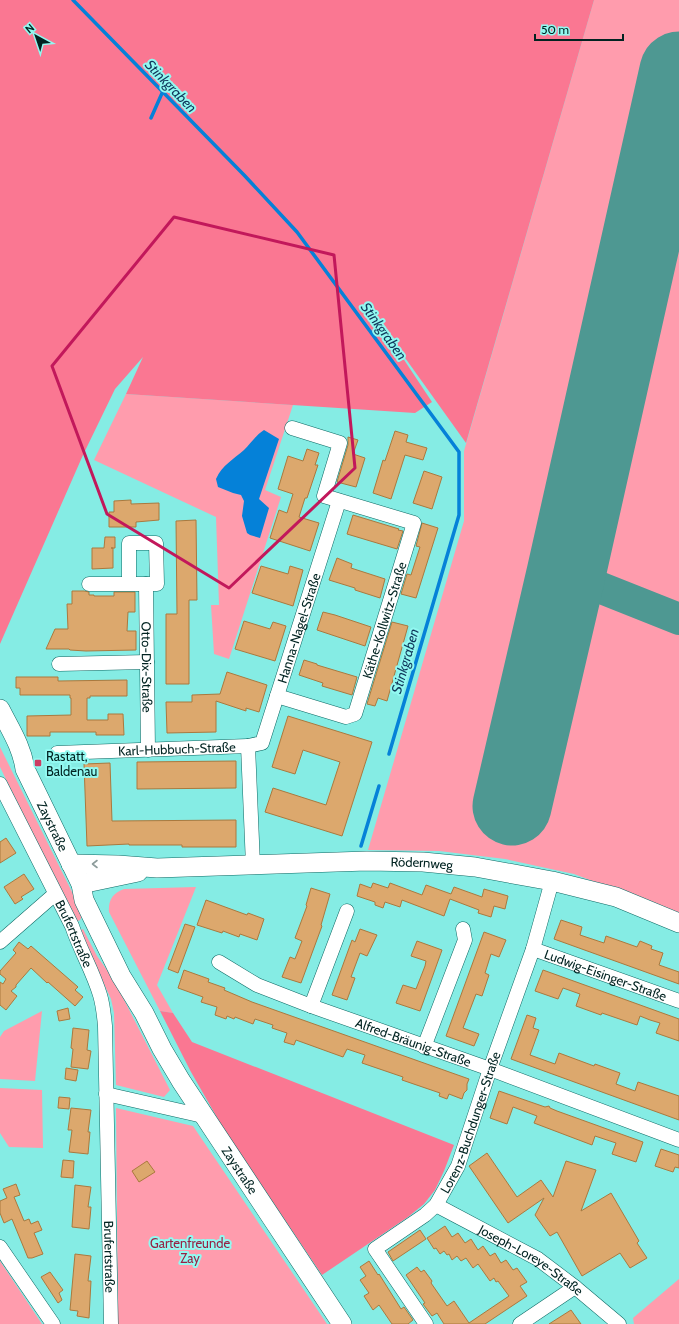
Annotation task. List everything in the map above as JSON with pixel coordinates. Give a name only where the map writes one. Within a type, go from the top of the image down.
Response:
[{"type":"street","points":[[292,428],[340,443],[324,496],[339,501]]},
{"type":"street","name":"Käthe-Kollwitz-Straße","points":[[278,696],[346,717],[355,714],[414,523],[339,501]]},
{"type":"street","name":"Hanna-Nagel-Straße","points":[[248,746],[262,743],[339,501]]},
{"type":"street","points":[[89,584],[129,584],[146,584],[157,584],[156,543],[129,543],[129,584]]},
{"type":"street","name":"Otto-Dix-Straße","points":[[146,584],[148,750]]},
{"type":"street","points":[[59,664],[147,662]]},
{"type":"street","name":"Zaystraße","points":[[0,709],[23,755],[25,769],[81,884],[84,900],[121,976],[144,1013],[162,1049],[203,1116],[342,1324]]},
{"type":"street","name":"Zaystraße","points":[[0,731],[14,758],[25,769]]},
{"type":"street","points":[[248,746],[253,865]]},
{"type":"street","name":"Karl-Hubbuch-Straße","points":[[57,753],[248,746]]},
{"type":"street","name":"Brufertstraße","points":[[0,784],[72,926],[100,996],[105,1026],[111,1324]]},
{"type":"street","name":"Rödernweg","points":[[71,864],[157,868],[368,861],[423,862],[476,867],[552,881],[616,897],[679,923]]},
{"type":"street","name":"Rödernweg","points":[[81,884],[157,868]]},
{"type":"street","name":"Lorenz-Buchdunger-Straße","points":[[426,1324],[375,1249],[425,1215],[436,1205],[458,1166],[490,1069],[533,949],[552,881]]},
{"type":"street","points":[[0,942],[55,894]]},
{"type":"street","points":[[311,1006],[346,911]]},
{"type":"street","points":[[424,1047],[465,940],[463,929]]},
{"type":"street","name":"Ludwig-Eisinger-Straße","points":[[533,949],[679,1001]]},
{"type":"street","name":"Alfred-Bräunig-Straße","points":[[218,962],[257,986],[424,1047],[490,1069],[679,1140]]},
{"type":"street","points":[[106,1094],[203,1116]]},
{"type":"street","name":"Joseph-Loreye-Straße","points":[[436,1205],[538,1259],[575,1287],[619,1324]]},
{"type":"street","points":[[0,1247],[53,1324]]},
{"type":"street","points":[[521,1324],[575,1287]]},
{"type":"highlighted area","points":[[174,217],[334,255],[355,468],[229,588],[107,514],[52,366]]},
{"type":"green space","points":[[594,0],[679,0],[679,914],[574,874],[505,859],[439,851],[368,850],[464,521],[464,451]]},
{"type":"green space","points":[[126,394],[293,405],[265,490],[281,497],[229,659],[214,654],[211,605],[219,605],[216,517],[94,460]]},
{"type":"green space","points":[[0,747],[75,898],[82,916],[80,920],[76,922],[0,767]]},
{"type":"green space","points":[[196,887],[157,985],[173,1013],[160,1011],[109,912],[109,904],[114,895],[124,889]]},
{"type":"green space","points":[[83,929],[97,956],[114,980],[170,1090],[164,1097],[116,1085],[114,1013],[111,999],[79,931]]},
{"type":"green space","points":[[42,1011],[35,1081],[0,1079],[0,1037],[4,1031]]},
{"type":"green space","points":[[0,1088],[42,1090],[43,1148],[9,1147],[0,1133]]},
{"type":"green space","name":"Gartenfreunde Zay","points":[[116,1108],[193,1126],[327,1324],[118,1324]]},
{"type":"green space","points":[[0,1261],[42,1324],[0,1324]]},
{"type":"green space","points":[[679,1279],[679,1324],[634,1324],[633,1318]]},
{"type":"shaded area","points":[[0,0],[594,0],[466,443],[373,313],[432,402],[415,413],[126,394],[143,357],[115,389],[83,455],[0,644]]},
{"type":"shaded area","points":[[160,1011],[173,1013],[192,1042],[454,1145],[435,1190],[424,1204],[408,1217],[322,1275],[223,1128],[191,1072]]},
{"type":"water","points":[[264,430],[279,439],[259,499],[269,508],[260,538],[247,533],[242,516],[244,501],[241,495],[218,487],[216,479],[225,466]]},
{"type":"building","points":[[395,431],[408,435],[406,442],[427,448],[423,460],[405,455],[391,499],[373,493],[383,460],[385,461]]},
{"type":"building","points":[[348,437],[358,440],[353,454],[365,458],[356,487],[337,482],[348,445]]},
{"type":"building","points":[[307,449],[319,453],[315,465],[318,465],[299,517],[319,523],[310,551],[270,538],[279,510],[287,513],[293,494],[278,489],[288,456],[303,461]]},
{"type":"building","points":[[424,471],[442,477],[432,509],[413,503]]},
{"type":"building","points":[[131,500],[131,504],[159,503],[159,520],[136,522],[136,527],[109,527],[109,512],[114,512],[114,501]]},
{"type":"building","points":[[353,515],[403,531],[397,549],[347,534]]},
{"type":"building","points":[[196,520],[197,600],[189,600],[189,684],[166,684],[166,614],[177,614],[176,521]]},
{"type":"building","points":[[422,523],[438,528],[416,598],[401,594],[407,574],[411,575],[420,547],[416,546]]},
{"type":"building","points":[[105,537],[115,537],[115,548],[113,548],[113,568],[92,569],[92,548],[104,548]]},
{"type":"building","points":[[337,558],[352,564],[351,568],[385,579],[380,598],[329,580]]},
{"type":"building","points":[[261,566],[288,574],[290,566],[303,570],[293,606],[252,593]]},
{"type":"building","points":[[72,591],[89,592],[89,595],[94,596],[114,596],[114,592],[135,592],[135,612],[128,612],[127,631],[136,631],[136,650],[86,651],[46,649],[55,629],[68,629],[67,604],[72,604]]},
{"type":"building","points":[[323,612],[371,627],[365,646],[317,630]]},
{"type":"building","points":[[244,621],[270,629],[273,622],[286,626],[275,661],[235,649]]},
{"type":"building","points":[[392,622],[408,626],[387,701],[378,698],[375,706],[367,704]]},
{"type":"building","points":[[304,660],[357,677],[352,695],[322,686],[323,683],[299,675]]},
{"type":"building","points":[[227,672],[267,685],[259,712],[246,708],[246,711],[216,701],[216,732],[167,733],[166,702],[192,702],[192,695],[220,694]]},
{"type":"building","points":[[16,677],[58,677],[58,681],[127,680],[127,696],[90,696],[90,698],[87,698],[87,720],[108,720],[108,714],[123,714],[124,735],[96,735],[96,732],[50,732],[50,736],[27,736],[27,716],[71,715],[71,698],[70,695],[20,695],[20,688],[16,688]]},
{"type":"building","points":[[288,716],[372,742],[342,836],[265,812],[273,788],[326,805],[340,762],[303,750],[295,774],[272,767]]},
{"type":"building","points":[[236,761],[236,788],[137,789],[137,762]]},
{"type":"building","points":[[110,763],[112,821],[236,820],[236,847],[182,847],[182,845],[129,844],[87,846],[84,764]]},
{"type":"building","points":[[6,838],[16,853],[0,863],[0,842]]},
{"type":"building","points":[[24,874],[34,889],[21,897],[23,899],[15,904],[4,887]]},
{"type":"building","points":[[373,883],[388,888],[390,883],[422,895],[426,885],[451,894],[454,887],[482,897],[484,889],[508,896],[505,909],[494,906],[491,917],[478,913],[479,910],[450,899],[444,916],[402,900],[400,907],[385,902],[383,908],[375,905],[375,902],[357,896],[360,884],[371,888]]},
{"type":"building","points":[[311,888],[330,894],[321,925],[322,926],[301,983],[282,977],[290,957],[295,959],[302,941],[295,938],[307,906]]},
{"type":"building","points":[[206,900],[247,915],[248,913],[264,919],[257,940],[240,934],[239,937],[223,931],[222,933],[197,925]]},
{"type":"building","points":[[561,920],[582,927],[580,935],[604,943],[606,936],[637,947],[640,941],[652,946],[651,949],[663,953],[659,965],[679,972],[679,984],[554,939]]},
{"type":"building","points":[[185,924],[195,927],[178,973],[168,969]]},
{"type":"building","points":[[360,929],[377,935],[367,956],[360,953],[351,977],[355,978],[347,1000],[332,995],[352,940],[355,942]]},
{"type":"building","points":[[484,932],[506,940],[499,957],[491,954],[485,973],[489,975],[482,996],[476,994],[463,1028],[479,1034],[474,1046],[446,1036]]},
{"type":"building","points":[[417,941],[442,950],[420,1011],[396,1003],[403,985],[416,989],[425,966],[426,961],[411,956]]},
{"type":"building","points":[[19,942],[28,949],[31,946],[78,987],[75,990],[83,997],[75,1006],[31,968],[11,991],[17,996],[6,1010],[0,1005],[0,982],[3,984],[6,979],[0,974],[0,971],[16,953],[13,950]]},
{"type":"building","points":[[184,970],[209,979],[208,982],[225,988],[224,990],[252,1002],[469,1079],[467,1090],[462,1099],[449,1094],[447,1099],[439,1096],[440,1093],[402,1080],[403,1077],[362,1063],[365,1055],[347,1049],[343,1057],[296,1040],[294,1045],[284,1042],[287,1033],[272,1028],[273,1025],[255,1019],[253,1024],[235,1017],[234,1019],[227,1016],[226,1019],[215,1015],[217,1007],[201,1002],[203,997],[178,988]]},
{"type":"building","points":[[543,970],[679,1019],[679,1041],[656,1033],[660,1023],[640,1016],[637,1025],[576,1006],[580,994],[563,988],[558,999],[535,991]]},
{"type":"building","points":[[68,1008],[70,1019],[59,1021],[57,1011]]},
{"type":"building","points":[[527,1015],[536,1018],[533,1028],[539,1030],[530,1055],[555,1064],[559,1053],[594,1066],[595,1064],[620,1073],[616,1084],[635,1091],[638,1082],[679,1096],[679,1120],[511,1059]]},
{"type":"building","points":[[73,1028],[89,1030],[87,1050],[91,1051],[88,1069],[71,1067]]},
{"type":"building","points":[[66,1068],[78,1070],[76,1081],[65,1079]]},
{"type":"building","points":[[499,1091],[545,1107],[549,1106],[557,1111],[643,1142],[636,1162],[612,1154],[616,1143],[595,1136],[592,1145],[534,1123],[537,1116],[513,1107],[507,1124],[490,1118]]},
{"type":"building","points":[[59,1097],[70,1098],[69,1109],[58,1108]]},
{"type":"building","points":[[71,1108],[91,1110],[88,1132],[90,1132],[88,1154],[69,1152],[72,1130],[68,1130]]},
{"type":"building","points":[[661,1149],[679,1155],[679,1168],[675,1167],[673,1172],[655,1166]]},
{"type":"building","points":[[487,1153],[517,1197],[541,1180],[553,1197],[566,1161],[596,1170],[581,1211],[611,1193],[639,1241],[637,1243],[647,1258],[630,1268],[620,1253],[582,1276],[557,1232],[550,1236],[535,1215],[544,1198],[508,1223],[469,1166]]},
{"type":"building","points":[[63,1160],[74,1161],[73,1178],[61,1177]]},
{"type":"building","points":[[147,1161],[155,1172],[139,1182],[132,1171]]},
{"type":"building","points":[[16,1184],[20,1195],[14,1197],[24,1221],[29,1219],[31,1224],[38,1221],[42,1230],[34,1233],[43,1254],[32,1258],[28,1258],[12,1219],[4,1223],[0,1213],[0,1201],[7,1198],[3,1189]]},
{"type":"building","points":[[75,1185],[91,1187],[88,1207],[91,1207],[89,1229],[72,1227]]},
{"type":"building","points":[[445,1226],[452,1237],[458,1233],[465,1243],[471,1239],[478,1250],[483,1246],[490,1256],[495,1253],[501,1263],[506,1260],[513,1270],[517,1268],[527,1282],[520,1286],[527,1296],[485,1324],[444,1324],[437,1313],[432,1316],[406,1275],[417,1267],[421,1272],[424,1270],[447,1306],[454,1301],[469,1323],[509,1296],[498,1281],[496,1282],[494,1278],[490,1281],[478,1264],[473,1268],[466,1258],[461,1261],[457,1256],[452,1260],[449,1254],[447,1255],[444,1251],[440,1254],[436,1248],[434,1249],[427,1238]]},
{"type":"building","points":[[420,1230],[426,1239],[393,1261],[388,1252]]},
{"type":"building","points":[[75,1254],[91,1256],[88,1281],[91,1281],[89,1318],[77,1316],[78,1311],[70,1310]]},
{"type":"building","points":[[369,1261],[401,1309],[404,1307],[413,1320],[408,1324],[392,1324],[379,1305],[373,1310],[364,1296],[369,1293],[360,1280],[366,1276],[360,1267]]},
{"type":"building","points":[[50,1272],[63,1290],[59,1293],[62,1300],[58,1303],[41,1277]]},
{"type":"building","points":[[571,1310],[581,1324],[549,1324]]},
{"type":"waterway","name":"Stinkgraben","points":[[73,0],[244,175],[297,232],[459,452],[459,515],[389,754]]},
{"type":"waterway","points":[[151,118],[163,91]]},
{"type":"waterway","name":"Stinkgraben","points":[[361,846],[379,786]]},
{"type":"taxiway","points":[[566,574],[679,619]]},
{"type":"runway","points":[[512,806],[566,574],[679,71]]},
{"type":"place","name":"Rastatt, Baldenau","points":[[38,763]]}]
